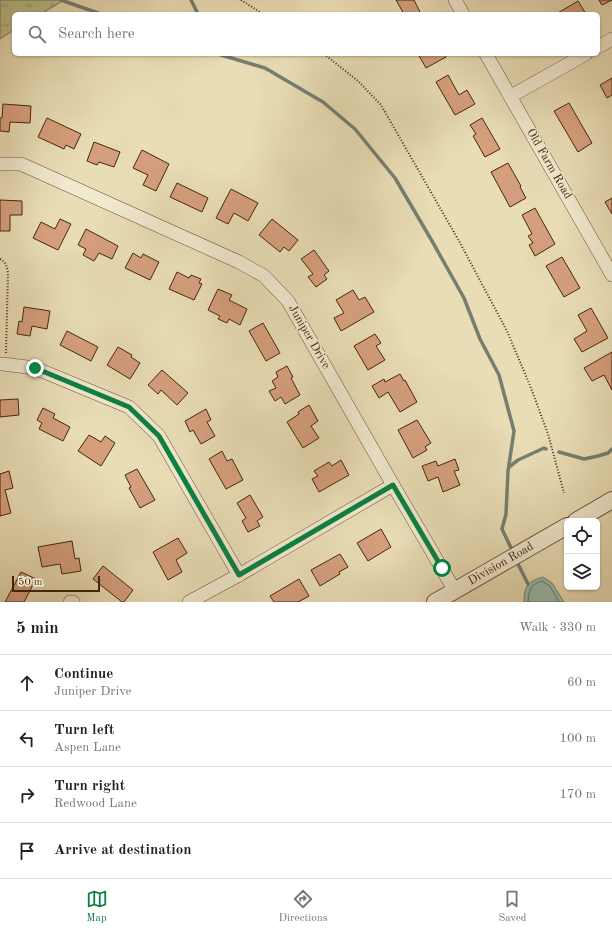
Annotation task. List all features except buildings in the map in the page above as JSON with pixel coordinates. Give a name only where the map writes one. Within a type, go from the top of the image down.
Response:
[{"type":"street","points":[[455,0],[462,12]]},
{"type":"street","points":[[600,46],[612,39]]},
{"type":"street","name":"Old Farm Road","points":[[487,56],[611,271]]},
{"type":"street","points":[[511,96],[582,56]]},
{"type":"street","name":"Juniper Drive","points":[[0,164],[21,164],[239,262],[264,276],[288,301],[455,591]]},
{"type":"street","points":[[3,364],[35,368],[129,407],[159,436],[239,575]]},
{"type":"street","points":[[189,602],[239,575],[393,485]]},
{"type":"street","points":[[581,518],[612,500]]},
{"type":"street","name":"Division Road","points":[[435,602],[564,528]]},
{"type":"path","points":[[241,0],[260,12]]},
{"type":"path","points":[[327,56],[358,81],[381,105],[459,240],[507,331],[531,388],[548,434],[564,493]]},
{"type":"path","points":[[0,259],[3,260],[7,266],[8,273],[3,364]]},
{"type":"green space","points":[[0,0],[64,0],[44,12],[12,12],[12,31],[0,39]]},
{"type":"water","points":[[543,577],[552,583],[564,602],[524,602],[526,588],[530,582]]},
{"type":"waterway","points":[[61,0],[95,12]]},
{"type":"waterway","points":[[191,0],[197,12]]},
{"type":"waterway","points":[[225,56],[265,68],[323,102],[355,129],[395,178],[432,241],[464,298],[480,339],[499,375],[514,431],[508,471],[506,514],[502,529],[513,552]]},
{"type":"waterway","points":[[509,467],[518,460],[544,448],[546,449]]},
{"type":"waterway","points":[[559,452],[584,459],[608,453],[612,449]]},
{"type":"waterway","points":[[516,560],[528,584]]},
{"type":"route","points":[[35,368],[129,407],[159,436],[239,575],[393,485],[442,568]]}]
